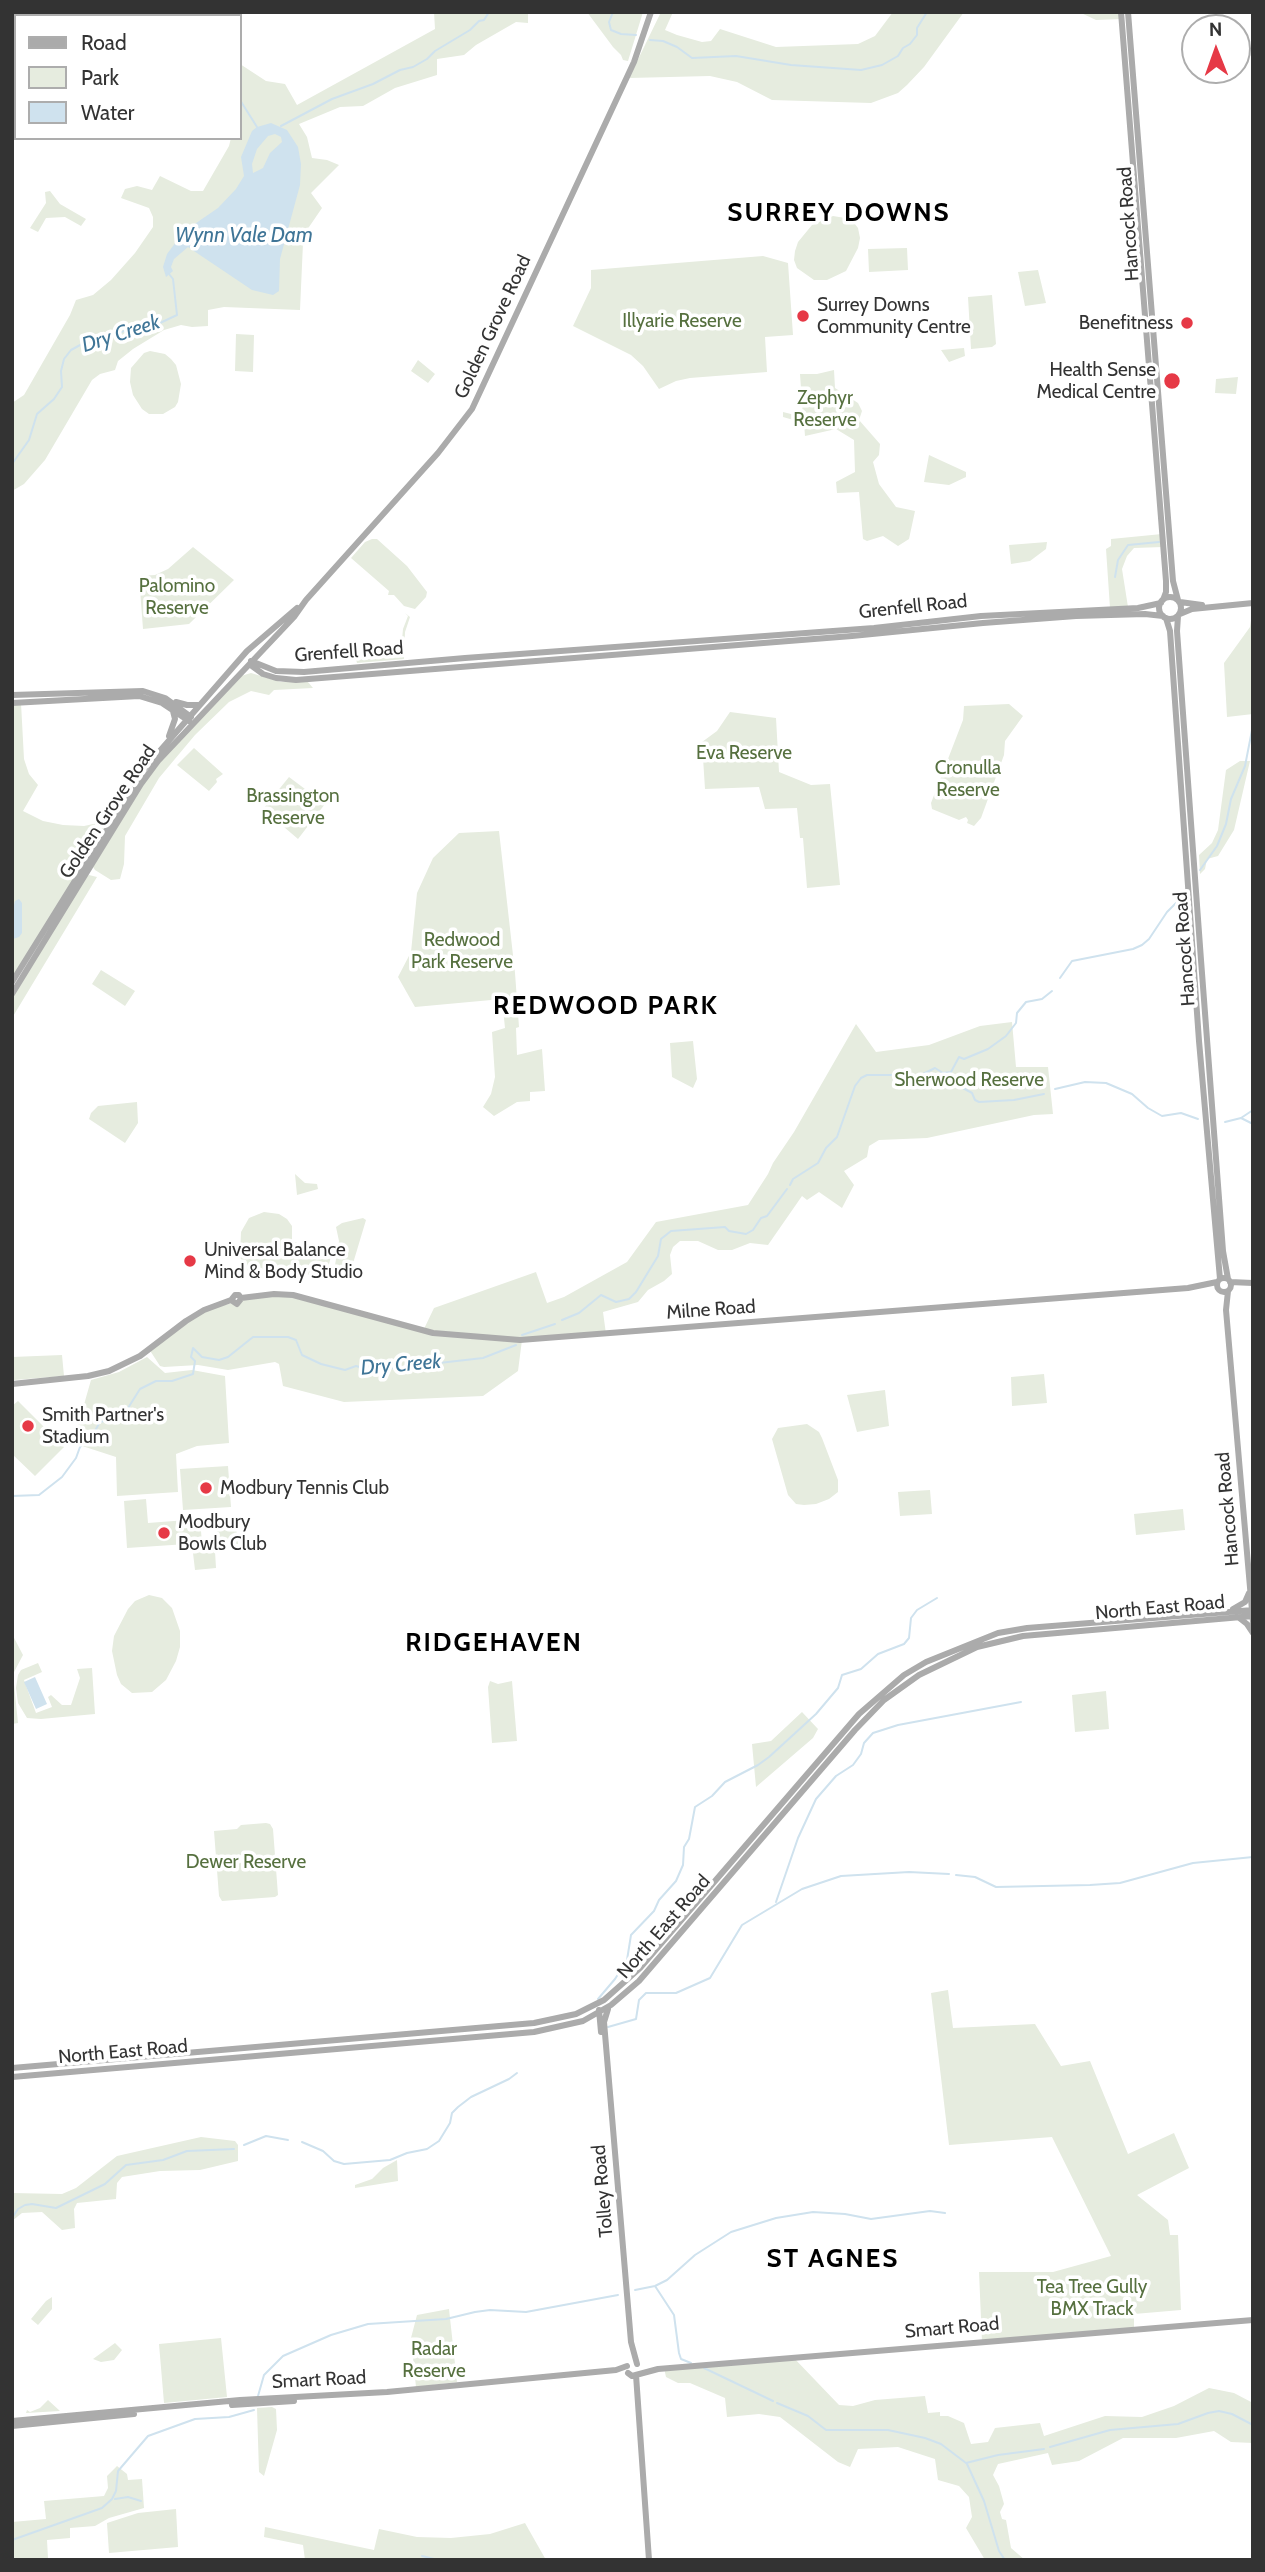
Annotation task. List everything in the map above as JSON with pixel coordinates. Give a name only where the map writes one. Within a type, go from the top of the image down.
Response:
[{"type":"main road","name":"Golden Grove Road","points":[[12,994],[141,783],[158,761],[294,617],[306,600],[438,453],[472,409],[634,62],[651,12]]},
{"type":"main road","name":"Golden Grove Road","points":[[646,29],[657,12]]},
{"type":"main road","name":"Hancock Road","points":[[1121,12],[1166,581],[1162,602]]},
{"type":"main road","name":"Hancock Road","points":[[1128,12],[1173,587],[1179,601]]},
{"type":"main road","points":[[1158,396],[1152,409],[1160,417]]},
{"type":"main road","points":[[1157,464],[1165,474],[1159,489]]},
{"type":"main road","points":[[1216,606],[1179,601],[1170,597],[1162,602],[1160,610],[1164,617],[1173,619],[1216,606],[1253,603]]},
{"type":"main road","name":"Golden Grove Road","points":[[12,982],[122,801],[145,768],[255,644],[306,600]]},
{"type":"main road","points":[[1179,601],[1179,615]]},
{"type":"main road","name":"Grenfell Road","points":[[251,661],[265,671],[290,680],[352,671],[1102,612],[1162,602]]},
{"type":"main road","name":"Grenfell Road","points":[[1102,612],[1164,617]]},
{"type":"main road","name":"Hancock Road","points":[[1179,615],[1177,631],[1198,974]]},
{"type":"main road","name":"Hancock Road","points":[[1164,617],[1170,631],[1253,1622]]},
{"type":"main road","points":[[222,679],[239,664],[251,661],[250,653],[255,644]]},
{"type":"main road","points":[[229,685],[248,673],[265,671],[261,659],[265,646]]},
{"type":"main road","points":[[12,695],[127,690],[143,691],[187,705],[199,705]]},
{"type":"main road","points":[[12,703],[129,695],[155,699],[188,717]]},
{"type":"main road","points":[[165,698],[194,722]]},
{"type":"main road","points":[[167,741],[174,722],[173,710]]},
{"type":"main road","name":"Milne Road","points":[[12,1384],[88,1376],[109,1371],[140,1356],[196,1314],[231,1300],[236,1294],[241,1298],[255,1295],[293,1295],[433,1333],[522,1339],[1253,1284]]},
{"type":"main road","points":[[1225,1612],[1245,1602],[1251,1589]]},
{"type":"main road","name":"North East Road","points":[[12,2068],[534,2023],[571,2016],[604,2000],[626,1982],[850,1724],[872,1701],[904,1675],[948,1651],[999,1633],[1038,1627],[1225,1612],[1252,1613]]},
{"type":"main road","name":"North East Road","points":[[12,2077],[534,2032],[588,2019],[611,2006],[651,1968],[877,1707],[905,1684],[934,1666],[960,1654],[1007,1639],[1153,1626],[1252,1613]]},
{"type":"main road","points":[[1237,1617],[1245,1622],[1253,1633]]},
{"type":"main road","points":[[1133,1620],[1151,1623],[1153,1626]]},
{"type":"main road","points":[[651,1968],[651,1955],[667,1950]]},
{"type":"main road","points":[[603,2035],[598,2014],[604,2000]]},
{"type":"main road","points":[[603,2035],[605,2012],[611,2006]]},
{"type":"main road","points":[[571,2016],[590,2012],[598,2014],[604,2022]]},
{"type":"main road","points":[[588,2019],[596,2023],[603,2035]]},
{"type":"main road","name":"Tolley Road","points":[[603,2035],[649,2560]]},
{"type":"main road","name":"Smart Road","points":[[12,2424],[227,2401],[378,2392],[616,2370],[1253,2320]]},
{"type":"green space","points":[[50,12],[173,12],[170,14]]},
{"type":"green space","points":[[434,12],[528,12],[528,23],[516,22],[464,55],[437,59],[437,75],[395,88],[363,106],[340,107],[299,124],[307,137],[312,158],[339,165],[311,193],[322,208],[309,227],[303,243],[300,310],[224,307],[208,310],[208,326],[181,325],[164,330],[133,349],[118,361],[115,370],[100,374],[92,380],[45,460],[24,484],[12,491],[12,403],[24,395],[76,300],[93,295],[111,280],[153,227],[149,208],[121,198],[125,189],[137,186],[152,190],[160,176],[191,191],[203,191],[230,140],[242,140],[242,65],[266,81],[285,84],[297,105],[435,29]]},
{"type":"green space","points":[[587,12],[643,12],[628,61],[623,60]]},
{"type":"green space","points":[[661,12],[673,12],[665,30],[677,35],[702,42],[711,41],[720,29],[776,47],[858,44],[875,36],[893,12],[964,12],[924,67],[907,85],[898,93],[871,103],[772,100],[737,82],[710,76],[629,78]]},
{"type":"green space","points":[[1079,12],[1121,12],[1122,19],[1096,20]]},
{"type":"green space","points":[[50,191],[60,204],[86,219],[81,226],[65,217],[46,218],[38,232],[30,228],[46,203],[45,192]]},
{"type":"green space","points":[[833,216],[851,219],[858,228],[858,248],[846,271],[827,280],[814,280],[797,268],[795,251],[798,242],[812,225]]},
{"type":"green space","points":[[907,248],[908,270],[869,272],[868,249]]},
{"type":"green space","name":"Illyarie Reserve","points":[[763,256],[788,263],[793,335],[765,337],[767,372],[690,378],[659,389],[643,366],[631,355],[573,326],[591,288],[591,270]]},
{"type":"green space","points":[[1038,270],[1046,303],[1025,306],[1018,272]]},
{"type":"green space","points":[[992,295],[996,344],[992,347],[971,349],[968,297]]},
{"type":"green space","points":[[236,334],[254,335],[253,372],[235,371]]},
{"type":"green space","points":[[964,348],[965,356],[949,362],[941,350]]},
{"type":"green space","points":[[150,351],[165,354],[171,359],[176,365],[181,384],[175,407],[163,414],[149,414],[142,409],[133,395],[130,382],[131,368],[144,353]]},
{"type":"green space","points":[[418,360],[435,374],[428,383],[411,371]]},
{"type":"green space","name":"Zephyr Reserve","points":[[834,370],[835,388],[858,403],[862,411],[859,420],[880,444],[879,455],[873,462],[879,484],[896,507],[915,511],[909,539],[898,546],[883,536],[867,541],[863,539],[859,492],[837,493],[836,482],[855,472],[854,440],[836,429],[805,436],[804,423],[783,417],[783,412],[803,417],[800,374]]},
{"type":"green space","points":[[1238,377],[1236,394],[1215,393],[1216,379]]},
{"type":"green space","points":[[929,455],[966,472],[966,477],[949,485],[924,482]]},
{"type":"green space","points":[[1162,534],[1163,547],[1134,548],[1127,556],[1122,569],[1128,607],[1110,608],[1106,549],[1111,546],[1111,539]]},
{"type":"green space","points":[[377,539],[407,566],[427,592],[415,609],[404,606],[394,595],[388,595],[389,591],[351,558],[365,542]]},
{"type":"green space","points":[[1047,542],[1046,549],[1030,561],[1011,564],[1009,545]]},
{"type":"green space","name":"Palomino Reserve","points":[[193,547],[234,580],[189,624],[143,629],[139,576],[155,575],[168,569]]},
{"type":"green space","points":[[1253,607],[1253,714],[1227,717],[1224,663],[1250,627]]},
{"type":"green space","points":[[405,613],[410,617],[405,632],[404,659],[357,663],[355,655],[358,656],[366,646],[368,655],[401,651],[403,629],[408,616]]},
{"type":"green space","points":[[251,673],[281,682],[308,682],[313,688],[274,690],[269,695],[251,691],[229,702],[195,735],[159,778],[125,836],[124,864],[120,879],[111,880],[95,870],[93,867],[143,784],[159,763],[241,676]]},
{"type":"green space","points":[[12,703],[21,703],[24,759],[29,774],[38,785],[23,811],[43,821],[84,826],[98,823],[115,813],[12,983]]},
{"type":"green space","name":"Cronulla Reserve","points":[[1009,704],[1023,716],[1005,741],[1004,755],[981,818],[974,826],[967,823],[966,817],[959,820],[932,809],[931,803],[963,720],[964,706]]},
{"type":"green space","name":"Eva Reserve","points":[[730,712],[776,718],[779,772],[811,785],[830,784],[840,885],[807,888],[803,838],[800,838],[797,808],[765,809],[759,787],[705,789],[702,742],[717,731]]},
{"type":"green space","points":[[194,748],[223,774],[216,779],[217,782],[209,791],[177,765]]},
{"type":"green space","points":[[1240,761],[1250,761],[1234,830],[1218,856],[1207,859],[1205,869],[1200,874],[1199,855],[1212,843],[1218,830],[1226,770]]},
{"type":"green space","name":"Brassington Reserve","points":[[289,777],[325,804],[298,839],[263,809]]},
{"type":"green space","name":"Redwood Park Reserve","points":[[499,831],[515,973],[519,1027],[516,1028],[517,1055],[542,1049],[545,1091],[530,1092],[530,1101],[517,1102],[494,1116],[483,1107],[491,1094],[495,1077],[492,1032],[505,1028],[502,999],[415,1007],[398,977],[411,952],[417,893],[433,858],[459,833]]},
{"type":"green space","points":[[85,877],[97,877],[12,1018],[12,998]]},
{"type":"green space","points":[[101,970],[135,991],[125,1006],[92,984]]},
{"type":"green space","name":"Sherwood Reserve","points":[[1012,1022],[1016,1067],[1048,1067],[1053,1114],[1034,1115],[927,1138],[879,1140],[869,1146],[867,1157],[844,1171],[854,1185],[842,1208],[819,1192],[807,1200],[802,1196],[768,1245],[750,1243],[732,1250],[718,1250],[698,1241],[680,1241],[673,1247],[670,1255],[672,1274],[648,1290],[638,1302],[603,1312],[606,1334],[522,1340],[518,1371],[483,1396],[344,1402],[283,1386],[279,1364],[275,1362],[228,1370],[198,1365],[164,1367],[160,1366],[149,1349],[204,1310],[233,1303],[241,1298],[293,1295],[423,1331],[434,1308],[536,1272],[547,1303],[564,1297],[627,1262],[656,1222],[748,1205],[856,1024],[876,1052],[929,1045],[980,1026]]},
{"type":"green space","points":[[693,1041],[697,1079],[693,1088],[672,1077],[670,1043]]},
{"type":"green space","points":[[137,1102],[138,1123],[125,1143],[89,1119],[98,1106]]},
{"type":"green space","points":[[295,1174],[305,1183],[317,1184],[318,1189],[297,1195]]},
{"type":"green space","points":[[264,1212],[279,1214],[287,1219],[292,1226],[292,1245],[294,1242],[332,1253],[325,1279],[286,1267],[277,1276],[268,1279],[249,1274],[240,1257],[241,1232],[249,1218]]},
{"type":"green space","points":[[363,1218],[366,1220],[351,1270],[339,1269],[338,1275],[333,1274],[334,1269],[338,1269],[335,1265],[339,1241],[336,1227]]},
{"type":"green space","points":[[62,1355],[64,1376],[14,1380],[12,1357]]},
{"type":"green space","points":[[147,1357],[165,1373],[192,1370],[225,1376],[229,1443],[197,1446],[176,1454],[178,1492],[117,1496],[116,1457],[73,1443],[91,1380],[119,1372]]},
{"type":"green space","points":[[1044,1374],[1047,1403],[1012,1406],[1011,1377]]},
{"type":"green space","points":[[885,1390],[889,1426],[857,1432],[847,1395]]},
{"type":"green space","name":"Smith Partner's Stadium","points":[[18,1401],[64,1447],[35,1476],[12,1454],[12,1406]]},
{"type":"green space","points":[[807,1424],[819,1432],[822,1438],[838,1480],[838,1492],[816,1504],[804,1505],[796,1504],[788,1495],[772,1439],[778,1428]]},
{"type":"green space","name":"Modbury Tennis Club","points":[[228,1466],[231,1507],[183,1510],[180,1469]]},
{"type":"green space","points":[[930,1490],[932,1514],[900,1516],[898,1492]]},
{"type":"green space","name":"Modbury Bowls Club","points":[[146,1499],[148,1523],[200,1519],[202,1543],[127,1548],[124,1501]]},
{"type":"green space","points":[[1183,1509],[1185,1530],[1136,1535],[1134,1514]]},
{"type":"green space","points":[[216,1515],[235,1519],[238,1544],[218,1545]]},
{"type":"green space","points":[[215,1551],[216,1568],[195,1570],[193,1553]]},
{"type":"green space","points":[[149,1595],[162,1598],[172,1608],[180,1631],[180,1647],[166,1680],[152,1692],[132,1693],[121,1684],[117,1675],[112,1651],[114,1636],[128,1609],[135,1601]]},
{"type":"green space","points":[[12,1634],[23,1655],[13,1674],[18,1723],[12,1724]]},
{"type":"green space","points":[[38,1663],[42,1672],[24,1680],[36,1713],[52,1707],[48,1697],[51,1695],[62,1705],[71,1705],[80,1678],[77,1669],[92,1668],[95,1714],[27,1718],[18,1703],[18,1675],[21,1670]]},
{"type":"green space","points":[[490,1681],[498,1684],[512,1681],[517,1741],[492,1743],[488,1687]]},
{"type":"green space","points":[[1106,1691],[1109,1729],[1075,1732],[1072,1695]]},
{"type":"green space","points":[[802,1712],[818,1729],[813,1738],[756,1787],[752,1744],[771,1741]]},
{"type":"green space","name":"Dewer Reserve","points":[[266,1823],[273,1829],[278,1895],[222,1901],[219,1896],[214,1831]]},
{"type":"green space","name":"Tea Tree Gully BMX Track","points":[[948,1990],[953,2028],[1035,2024],[1061,2066],[1090,2061],[1128,2154],[1174,2133],[1189,2168],[1137,2195],[1168,2220],[1170,2235],[1178,2235],[1181,2310],[1134,2314],[1134,2329],[982,2342],[979,2272],[1053,2272],[1111,2256],[1052,2137],[949,2145],[931,1993]]},
{"type":"green space","points":[[201,2137],[235,2141],[238,2145],[238,2161],[200,2170],[160,2171],[122,2177],[117,2183],[116,2199],[77,2203],[74,2209],[75,2228],[62,2230],[42,2212],[22,2213],[12,2221],[12,2193],[62,2194],[76,2188],[117,2156]]},
{"type":"green space","points":[[397,2160],[398,2181],[355,2188],[355,2185],[372,2179],[383,2168]]},
{"type":"green space","points":[[52,2297],[52,2309],[38,2325],[31,2319]]},
{"type":"green space","name":"Radar Reserve","points":[[449,2309],[457,2382],[416,2387],[411,2338],[417,2315]]},
{"type":"green space","points":[[221,2338],[227,2397],[164,2403],[159,2344]]},
{"type":"green space","points":[[115,2343],[122,2350],[114,2360],[101,2362],[93,2359]]},
{"type":"green space","points":[[793,2357],[839,2405],[853,2406],[875,2400],[925,2396],[928,2413],[940,2412],[940,2416],[948,2416],[964,2423],[971,2444],[988,2442],[995,2428],[1040,2423],[1044,2436],[1105,2416],[1142,2417],[1174,2406],[1209,2388],[1234,2393],[1253,2403],[1253,2443],[1231,2442],[1214,2431],[1176,2438],[1123,2438],[1079,2461],[1052,2465],[1048,2453],[998,2464],[993,2475],[1004,2504],[1000,2512],[1002,2519],[1006,2520],[1011,2548],[1025,2560],[985,2560],[966,2528],[972,2517],[969,2497],[959,2486],[938,2480],[935,2459],[898,2447],[858,2449],[850,2467],[838,2462],[780,2417],[759,2414],[727,2417],[725,2398],[690,2383],[678,2383],[666,2377],[664,2368]]},
{"type":"green space","points":[[48,2400],[60,2411],[26,2413],[27,2410],[30,2412],[40,2408]]},
{"type":"green space","points":[[257,2408],[276,2409],[277,2430],[264,2476],[259,2472]]},
{"type":"green space","points":[[117,2466],[127,2474],[128,2480],[142,2479],[144,2508],[109,2518],[95,2526],[70,2528],[70,2538],[47,2540],[48,2558],[12,2560],[12,2522],[46,2519],[44,2501],[104,2496],[108,2488],[107,2476]]},
{"type":"green space","points":[[176,2509],[178,2547],[109,2553],[107,2523],[138,2513]]},
{"type":"green space","points":[[525,2523],[546,2560],[305,2560],[303,2545],[264,2537],[265,2527],[374,2550],[379,2529],[417,2537],[451,2538],[490,2534]]},
{"type":"water","name":"Wynn Vale Dam","points":[[271,123],[287,130],[298,147],[301,164],[300,185],[280,259],[279,291],[273,295],[252,290],[188,247],[174,259],[171,267],[173,271],[166,277],[163,267],[167,254],[176,242],[183,238],[183,232],[218,208],[244,176],[241,157],[252,131]],"holes":[[[275,134],[281,137],[282,142],[270,153],[263,168],[253,173],[252,164],[257,149],[268,136]]]},
{"type":"water","points":[[19,899],[22,903],[22,933],[13,939],[12,913],[15,901]]},
{"type":"water","points":[[35,1677],[47,1704],[36,1709],[24,1682]]},
{"type":"waterway","points":[[281,126],[332,99],[413,67],[484,20],[489,12]]},
{"type":"waterway","points":[[613,12],[609,22],[611,30],[636,35]]},
{"type":"waterway","points":[[650,40],[663,41],[692,58],[736,56],[791,65],[861,70],[882,65],[898,56],[917,35],[917,28],[927,12]]},
{"type":"waterway","points":[[242,103],[257,127]]},
{"type":"waterway","name":"Dry Creek","points":[[12,464],[29,440],[37,414],[54,399],[62,387],[61,371],[64,359],[71,350],[82,344],[117,335],[132,326],[160,323],[177,315],[173,279],[169,274]]},
{"type":"waterway","points":[[1115,577],[1118,560],[1128,545],[1159,542]]},
{"type":"waterway","name":"Dry Creek","points":[[1200,870],[1217,846],[1226,824],[1231,799],[1245,766],[1253,725]]},
{"type":"waterway","name":"Dry Creek","points":[[1060,978],[1072,961],[1142,945],[1167,912],[1185,894]]},
{"type":"waterway","name":"Dry Creek","points":[[790,1185],[793,1179],[818,1163],[826,1148],[837,1137],[855,1086],[861,1078],[867,1075],[921,1075],[935,1068],[943,1073],[951,1072],[959,1057],[964,1059],[988,1049],[1006,1036],[1016,1023],[1017,1013],[1026,1002],[1042,999],[1052,991]]},
{"type":"waterway","points":[[943,1073],[958,1081],[961,1087],[972,1093],[979,1102],[1014,1100],[1044,1094]]},
{"type":"waterway","points":[[1055,1089],[1085,1082],[1106,1083],[1132,1094],[1162,1116],[1181,1113],[1198,1119]]},
{"type":"waterway","points":[[1225,1122],[1241,1118],[1253,1110]]},
{"type":"waterway","points":[[1241,1118],[1253,1124]]},
{"type":"waterway","name":"Dry Creek","points":[[562,1320],[579,1313],[601,1295],[616,1302],[629,1299],[658,1256],[661,1239],[671,1231],[725,1227],[729,1231],[746,1234],[753,1230],[761,1218],[767,1216],[787,1189]]},
{"type":"waterway","name":"Dry Creek","points":[[522,1335],[555,1324]]},
{"type":"waterway","name":"Dry Creek","points":[[12,1496],[39,1495],[62,1477],[76,1458],[80,1447],[92,1436],[100,1422],[130,1415],[128,1408],[140,1389],[156,1381],[172,1381],[193,1374],[193,1348],[202,1357],[219,1360],[228,1357],[253,1337],[288,1337],[296,1340],[302,1355],[321,1364],[345,1370],[356,1366],[366,1369],[395,1368],[483,1358],[516,1345]]},
{"type":"waterway","points":[[598,1999],[627,1960],[631,1935],[654,1911],[659,1900],[676,1881],[683,1865],[684,1847],[689,1839],[695,1807],[712,1796],[725,1782],[769,1757],[816,1714],[838,1688],[842,1675],[861,1669],[878,1654],[904,1644],[909,1638],[911,1618],[917,1610],[937,1598]]},
{"type":"waterway","points":[[776,1902],[798,1838],[816,1799],[836,1776],[853,1765],[861,1754],[864,1743],[873,1733],[898,1725],[1021,1702]]},
{"type":"waterway","points":[[956,1875],[975,1877],[996,1887],[1090,1885],[1120,1883],[1193,1863],[1253,1857]]},
{"type":"waterway","points":[[608,2027],[636,2019],[639,2000],[646,1993],[676,1993],[710,1978],[742,1925],[802,1889],[841,1876],[909,1872],[949,1874]]},
{"type":"waterway","points":[[302,2142],[344,2164],[390,2160],[427,2149],[439,2141],[450,2123],[452,2113],[458,2107],[471,2097],[517,2073]]},
{"type":"waterway","points":[[244,2145],[266,2136],[288,2140]]},
{"type":"waterway","points":[[12,2218],[18,2209],[25,2205],[56,2208],[105,2184],[126,2165],[163,2160],[187,2151],[234,2149]]},
{"type":"waterway","points":[[635,2290],[655,2286],[667,2280],[695,2255],[731,2232],[776,2218],[813,2212],[871,2219],[930,2211],[945,2213]]},
{"type":"waterway","points":[[655,2286],[674,2315],[681,2359],[691,2363]]},
{"type":"waterway","points":[[258,2396],[264,2375],[283,2356],[331,2335],[368,2324],[446,2319],[490,2310],[526,2312],[618,2295]]},
{"type":"waterway","points":[[704,2368],[773,2401]]},
{"type":"waterway","points":[[777,2403],[808,2416],[826,2430],[888,2430],[925,2438],[941,2444],[966,2463],[998,2455],[1044,2449]]},
{"type":"waterway","points":[[12,2540],[102,2508],[116,2491],[118,2471],[148,2436],[195,2419],[229,2417],[254,2410]]},
{"type":"waterway","points":[[1050,2447],[1110,2430],[1178,2424],[1219,2411],[1232,2414],[1253,2425]]},
{"type":"waterway","points":[[967,2464],[984,2501],[999,2551],[1005,2560]]},
{"type":"waterway","points":[[115,2499],[128,2497],[141,2501]]},
{"type":"waterway","points":[[422,2556],[438,2560]]},
{"type":"place","name":"Surrey Downs Community Centre","points":[[803,316]]},
{"type":"place","name":"Benefitness","points":[[1187,323]]},
{"type":"place","name":"Health Sense Medical Centre","points":[[1172,381]]},
{"type":"place","name":"Universal Balance Mind & Body Studio","points":[[190,1261]]},
{"type":"place","name":"Smith Partner's Stadium","points":[[28,1426]]},
{"type":"place","name":"Modbury Tennis Club","points":[[206,1488]]},
{"type":"place","name":"Modbury Bowls Club","points":[[164,1533]]},
{"type":"district","name":"SURREY DOWNS","points":[[839,213]]},
{"type":"district","name":"REDWOOD PARK","points":[[606,1006]]},
{"type":"district","name":"RIDGEHAVEN","points":[[494,1643]]},
{"type":"district","name":"ST AGNES","points":[[833,2259]]}]
